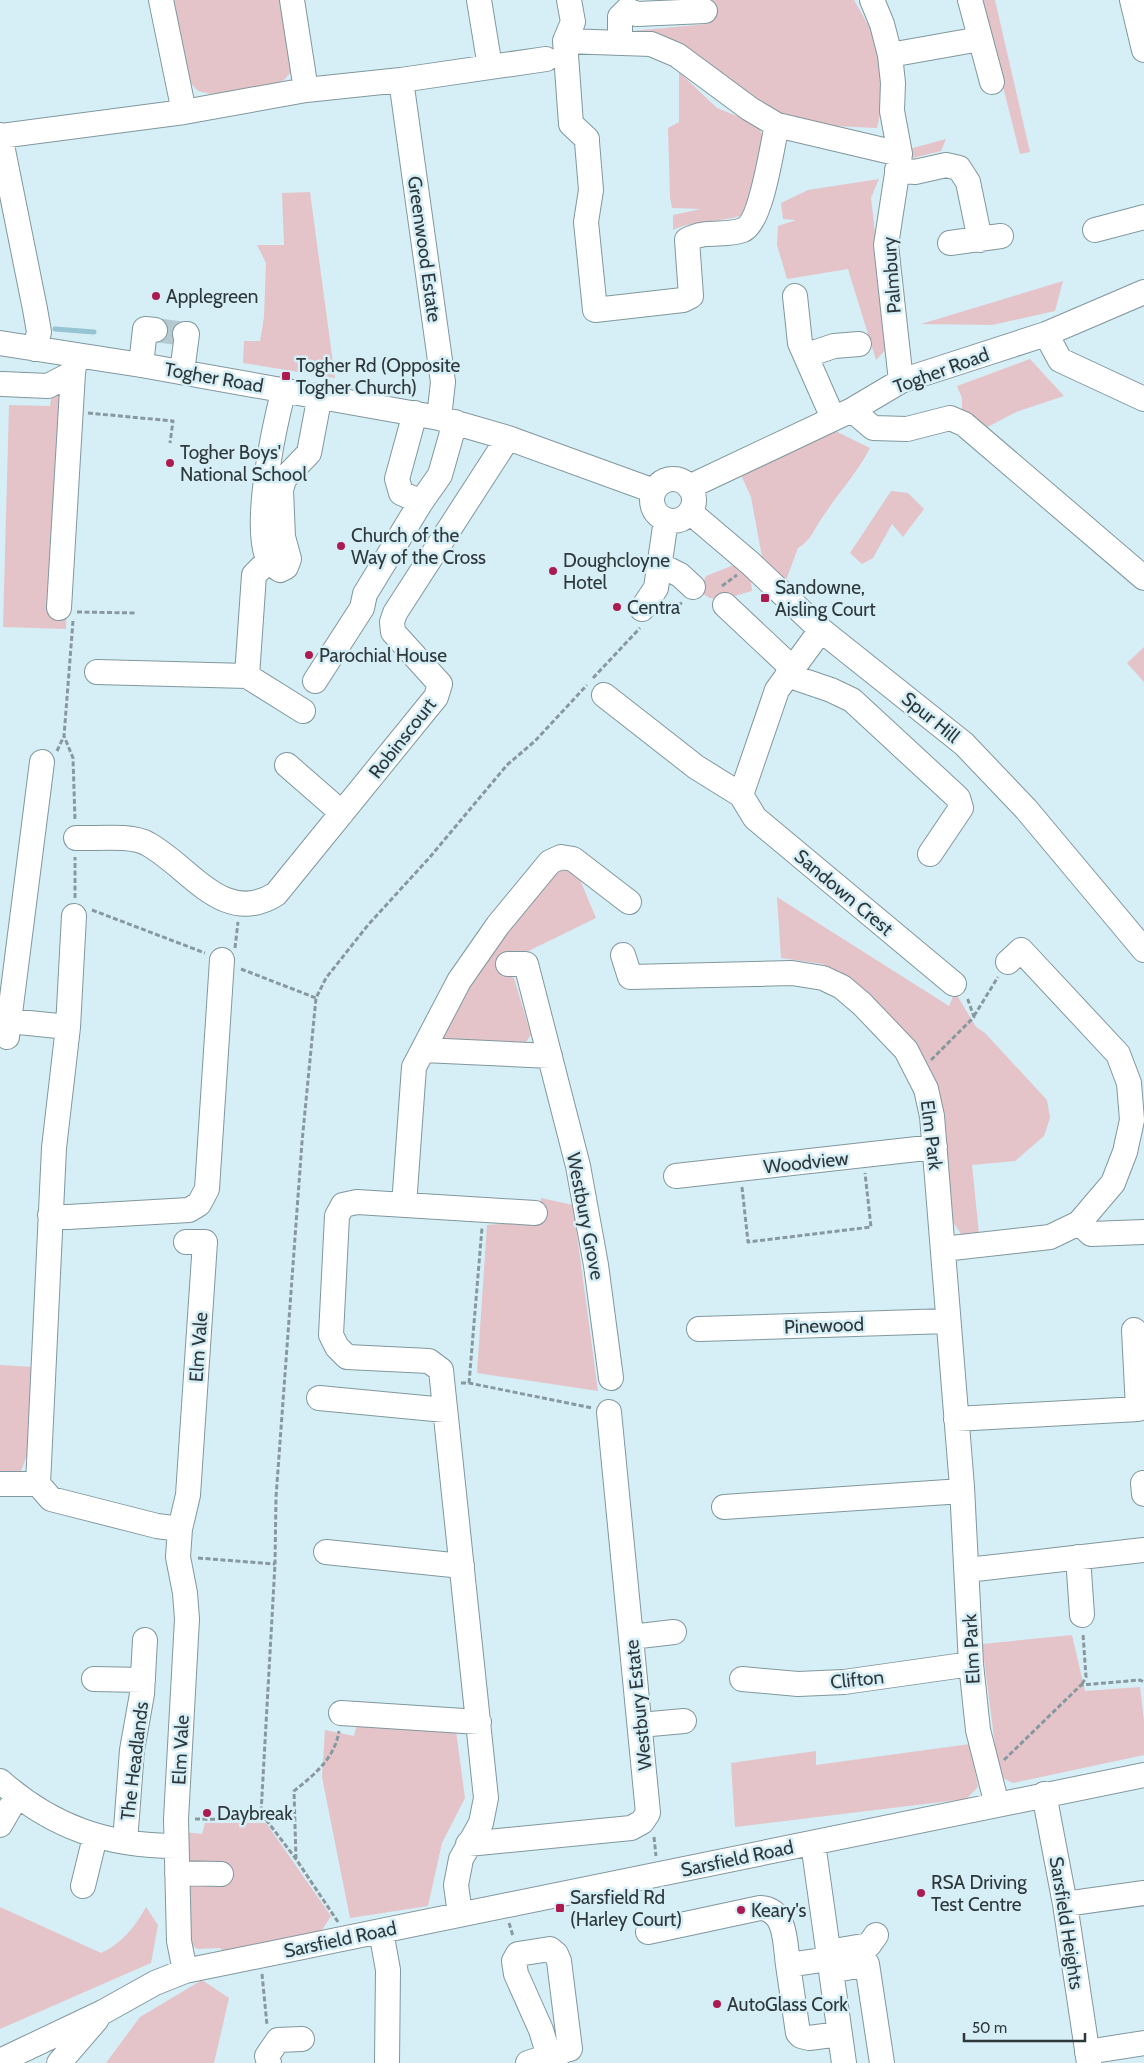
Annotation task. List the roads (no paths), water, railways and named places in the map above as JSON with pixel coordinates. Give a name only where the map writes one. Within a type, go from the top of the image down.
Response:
[{"type":"street","points":[[162,0],[184,112]]},
{"type":"street","points":[[292,0],[306,90]]},
{"type":"street","points":[[479,0],[490,68]]},
{"type":"street","points":[[569,0],[573,22],[565,41],[571,124],[587,139],[591,190],[586,222],[595,310],[682,300],[691,296],[687,240],[697,234],[744,230],[753,222],[759,204],[777,125]]},
{"type":"street","name":"Palmbury","points":[[872,0],[882,24],[890,55],[893,82],[892,111],[898,162],[886,245],[901,381]]},
{"type":"street","points":[[970,0],[992,82]]},
{"type":"street","points":[[1132,0],[1144,50]]},
{"type":"street","points":[[620,43],[620,17],[627,10],[637,14],[705,11]]},
{"type":"street","points":[[890,55],[980,39]]},
{"type":"street","points":[[565,41],[651,44],[677,55],[750,109],[777,125],[898,162],[915,172],[946,165],[960,168],[968,182],[990,238],[950,243]]},
{"type":"street","points":[[35,349],[39,332],[0,135],[184,112],[306,90],[401,80],[546,59]]},
{"type":"street","name":"Greenwood Estate","points":[[315,682],[362,608],[365,594],[421,502],[440,475],[447,420],[401,80]]},
{"type":"street","points":[[1095,230],[1144,217]]},
{"type":"street","name":"Togher Road","points":[[689,487],[842,414],[901,381],[1046,334],[1144,292]]},
{"type":"street","points":[[795,296],[800,343],[842,414],[873,428],[907,428],[950,418],[964,424],[1144,578]]},
{"type":"street","points":[[141,365],[145,329],[155,330]]},
{"type":"street","points":[[182,372],[187,334],[185,334]]},
{"type":"street","points":[[1046,334],[1060,360],[1144,399]]},
{"type":"street","name":"Togher Road","points":[[0,343],[35,349],[74,364],[141,365],[320,395],[447,420],[508,438],[654,491]]},
{"type":"street","points":[[807,355],[834,346],[859,344]]},
{"type":"street","points":[[2,384],[48,386],[74,364]]},
{"type":"street","points":[[69,609],[74,364]]},
{"type":"street","points":[[284,389],[269,455],[264,518],[266,556],[280,570],[286,567],[289,559],[283,537],[281,490],[284,479],[309,453],[320,395]]},
{"type":"street","points":[[416,413],[397,479],[402,493],[421,502]]},
{"type":"street","name":"Robinscourt","points":[[76,838],[121,838],[147,843],[225,901],[240,904],[263,903],[276,894],[436,697],[440,684],[393,632],[392,622],[395,613],[508,438]]},
{"type":"street","points":[[664,481],[684,482],[689,487],[693,499],[690,512],[680,520],[666,520],[655,512],[652,505],[654,491],[664,481]]},
{"type":"street","name":"Spur Hill","points":[[690,512],[750,563],[821,630],[964,744],[1026,809],[1144,950]]},
{"type":"street","points":[[642,610],[656,588],[658,564],[666,520]]},
{"type":"street","points":[[247,676],[254,575],[269,560]]},
{"type":"street","points":[[658,564],[680,575],[694,588]]},
{"type":"street","points":[[725,605],[790,672],[852,700],[958,798],[962,808],[930,854]]},
{"type":"street","points":[[741,795],[777,690],[821,630]]},
{"type":"street","points":[[97,672],[247,676],[303,711]]},
{"type":"street","name":"Sandown Crest","points":[[604,695],[696,767],[741,795],[755,818],[954,984]]},
{"type":"street","points":[[42,762],[8,1029],[68,1027]]},
{"type":"street","points":[[287,765],[342,812]]},
{"type":"street","points":[[404,1205],[414,1067],[459,981],[498,925],[550,862],[561,857],[573,859],[629,902]]},
{"type":"street","points":[[78,909],[68,1027],[54,1148],[38,1484],[51,1499],[169,1527]]},
{"type":"street","points":[[943,1249],[1050,1237],[1079,1223],[1113,1184],[1125,1152],[1132,1120],[1129,1083],[1118,1054],[1021,950],[1008,962]]},
{"type":"street","name":"Elm Park","points":[[623,955],[630,977],[792,973],[823,978],[842,987],[885,1026],[906,1050],[926,1088],[932,1116],[935,1147],[968,1570],[970,1664],[978,1730],[997,1805]]},
{"type":"street","name":"Westbury Grove","points":[[508,964],[526,964],[578,1166],[596,1265],[611,1378]]},
{"type":"street","points":[[50,1215],[68,1217],[188,1210],[199,1204],[207,1189],[219,973]]},
{"type":"street","points":[[423,1050],[550,1056]]},
{"type":"street","name":"Woodview","points":[[676,1176],[935,1147]]},
{"type":"street","points":[[460,1914],[456,1885],[461,1859],[481,1823],[486,1798],[480,1722],[441,1370],[429,1361],[347,1358],[337,1347],[331,1335],[336,1216],[343,1205],[357,1202],[534,1213]]},
{"type":"street","points":[[1079,1223],[1091,1234],[1144,1232]]},
{"type":"street","name":"Elm Vale","points":[[185,1971],[179,1941],[176,1819],[187,1620],[185,1593],[178,1557],[169,1527],[188,1495],[205,1242],[186,1242]]},
{"type":"street","name":"Pinewood","points":[[699,1329],[948,1321]]},
{"type":"street","points":[[956,1419],[1138,1409],[1134,1330]]},
{"type":"street","points":[[319,1398],[445,1410]]},
{"type":"street","name":"Westbury Estate","points":[[468,1844],[631,1828],[642,1822],[648,1813],[609,1412]]},
{"type":"street","points":[[0,1484],[38,1484]]},
{"type":"street","points":[[724,1507],[962,1492]]},
{"type":"street","points":[[968,1570],[1144,1550]]},
{"type":"street","points":[[326,1552],[462,1566]]},
{"type":"street","points":[[1078,1558],[1082,1615]]},
{"type":"street","points":[[631,1637],[674,1632]]},
{"type":"street","name":"The Headlands","points":[[125,1842],[132,1750],[143,1680],[145,1640]]},
{"type":"street","name":"Clifton","points":[[742,1679],[798,1684],[844,1682],[970,1664]]},
{"type":"street","name":"The Headlands","points":[[94,1679],[143,1680]]},
{"type":"street","points":[[341,1712],[480,1722]]},
{"type":"street","points":[[640,1725],[684,1721]]},
{"type":"street","name":"Sarsfield Road","points":[[0,2061],[103,2012],[155,1983],[185,1971],[1144,1774]]},
{"type":"street","name":"The Headlands","points":[[0,1825],[8,1789],[37,1811],[94,1837],[125,1842],[176,1846]]},
{"type":"street","name":"Sarsfield Heights","points":[[1044,1794],[1065,1904],[1088,2058]]},
{"type":"street","name":"The Headlands","points":[[84,1886],[94,1837]]},
{"type":"street","points":[[813,1842],[843,2051]]},
{"type":"street","points":[[177,1873],[221,1874]]},
{"type":"street","points":[[1065,1904],[1144,1893]]},
{"type":"street","points":[[648,1932],[760,1908],[769,1908],[780,1919],[798,2033],[801,2036],[843,2051],[881,2056],[867,1964],[830,1960],[788,1965]]},
{"type":"street","points":[[381,1930],[388,1970],[387,2063]]},
{"type":"street","points":[[830,1960],[869,1945],[876,1935]]},
{"type":"street","points":[[550,1949],[560,1961],[555,2058],[516,1974],[514,1961],[518,1954],[550,1949]]},
{"type":"street","name":"Sarsfield Road","points":[[59,2063],[103,2012]]},
{"type":"street","points":[[269,2063],[268,2056],[278,2040],[302,2039]]},
{"type":"street","points":[[65,2063],[79,2040]]},
{"type":"street","points":[[1088,2058],[1144,2043]]},
{"type":"waterway","points":[[55,329],[94,332]]},
{"type":"tunnel","points":[[155,330],[185,334]]},
{"type":"place","name":"Applegreen","points":[[156,296]]},
{"type":"place","name":"Togher Rd (Opposite Togher Church)","points":[[286,376]]},
{"type":"place","name":"Togher Boys' National School","points":[[170,463]]},
{"type":"place","name":"Church of the Way of the Cross","points":[[341,546]]},
{"type":"place","name":"Doughcloyne Hotel","points":[[553,571]]},
{"type":"place","name":"Sandowne, Aisling Court","points":[[765,598]]},
{"type":"place","name":"Centra","points":[[617,607]]},
{"type":"place","name":"Parochial House","points":[[309,655]]},
{"type":"place","name":"Daybreak","points":[[207,1813]]},
{"type":"place","name":"RSA Driving Test Centre","points":[[921,1893]]},
{"type":"place","name":"Sarsfield Rd (Harley Court)","points":[[560,1908]]},
{"type":"place","name":"Keary's","points":[[741,1910]]},
{"type":"place","name":"AutoGlass Cork","points":[[717,2004]]}]
